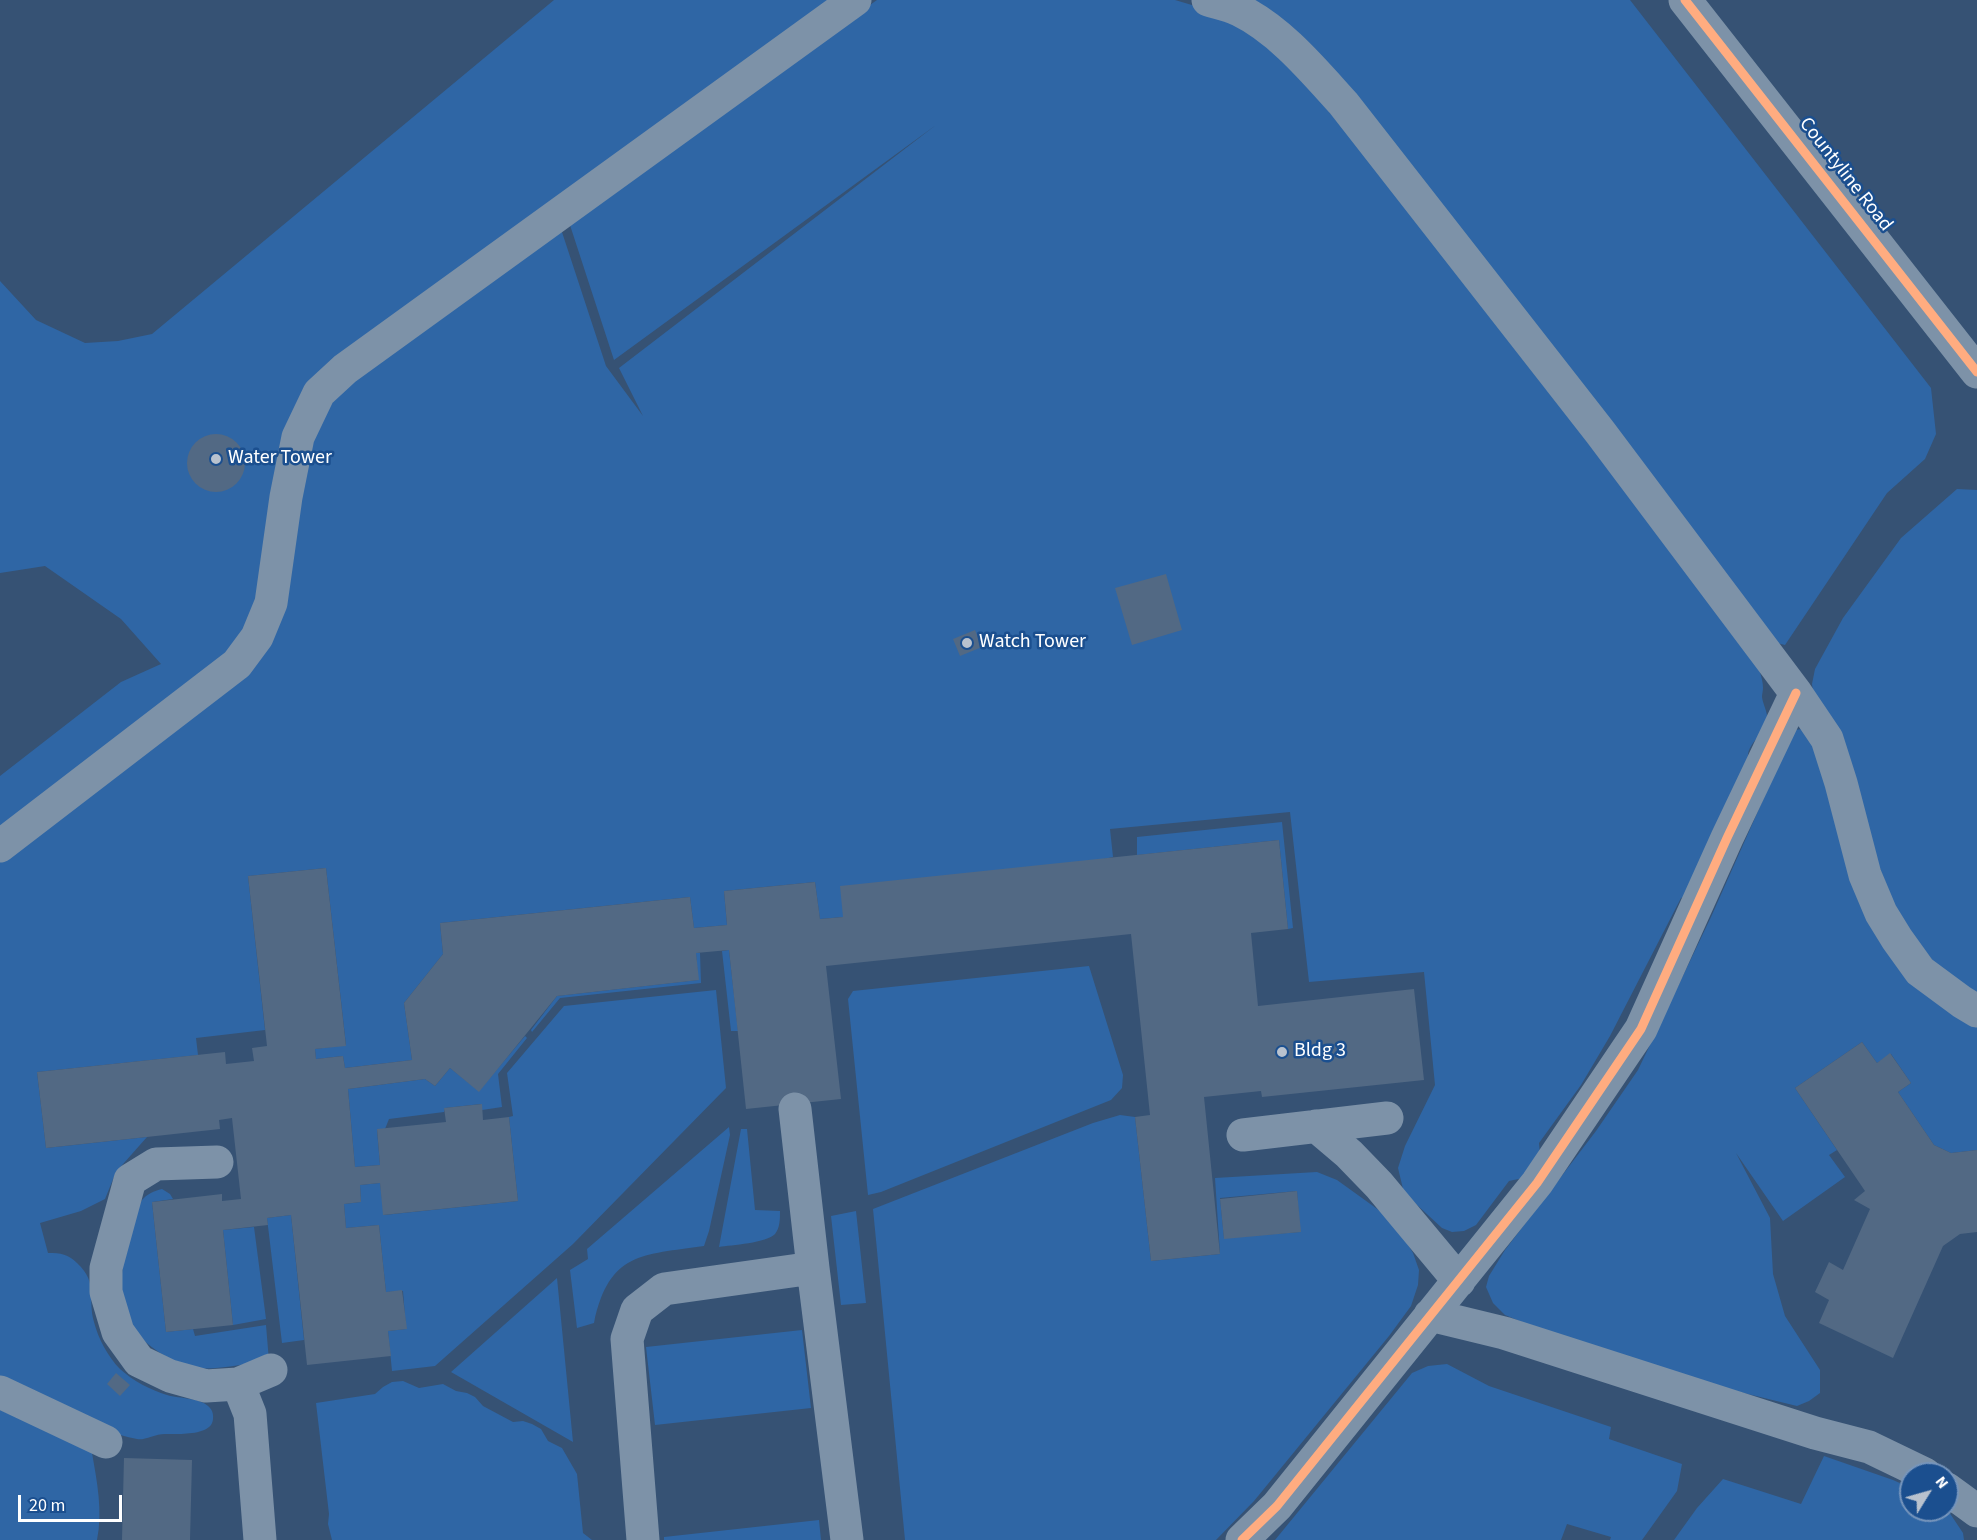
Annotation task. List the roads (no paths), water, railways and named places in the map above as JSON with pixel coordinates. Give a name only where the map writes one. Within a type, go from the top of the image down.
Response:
[{"type":"street","points":[[0,846],[237,664],[257,637],[271,603],[286,497],[298,437],[319,393],[355,362],[855,0]]},
{"type":"street","points":[[1208,0],[1239,9],[1269,30],[1305,62],[1343,104],[1600,432],[1796,693],[1827,739],[1865,875],[1881,913],[1897,939],[1920,970],[1977,1011]]},
{"type":"street","name":"Countyline Road","points":[[1685,0],[1977,372]]},
{"type":"street","points":[[1242,1540],[1277,1506],[1537,1183],[1641,1029],[1727,838],[1796,693]]},
{"type":"street","points":[[795,1109],[847,1540]]},
{"type":"street","points":[[1243,1135],[1387,1118]]},
{"type":"street","points":[[1316,1126],[1349,1154],[1379,1185],[1459,1281]]},
{"type":"street","points":[[217,1162],[156,1164],[130,1180],[106,1268],[106,1292],[118,1332],[139,1361],[170,1376],[206,1386],[238,1384],[271,1370]]},
{"type":"street","points":[[643,1540],[627,1339],[637,1310],[664,1288],[813,1268]]},
{"type":"street","points":[[1430,1316],[1504,1333],[1815,1433],[1869,1447],[1900,1462]]},
{"type":"street","points":[[238,1384],[249,1414],[260,1540]]},
{"type":"street","points":[[0,1392],[106,1442]]},
{"type":"street","points":[[1959,1498],[1977,1511]]},
{"type":"place","name":"Water Tower","points":[[216,459]]},
{"type":"place","name":"Watch Tower","points":[[967,643]]},
{"type":"place","name":"Bldg 3","points":[[1282,1052]]}]
